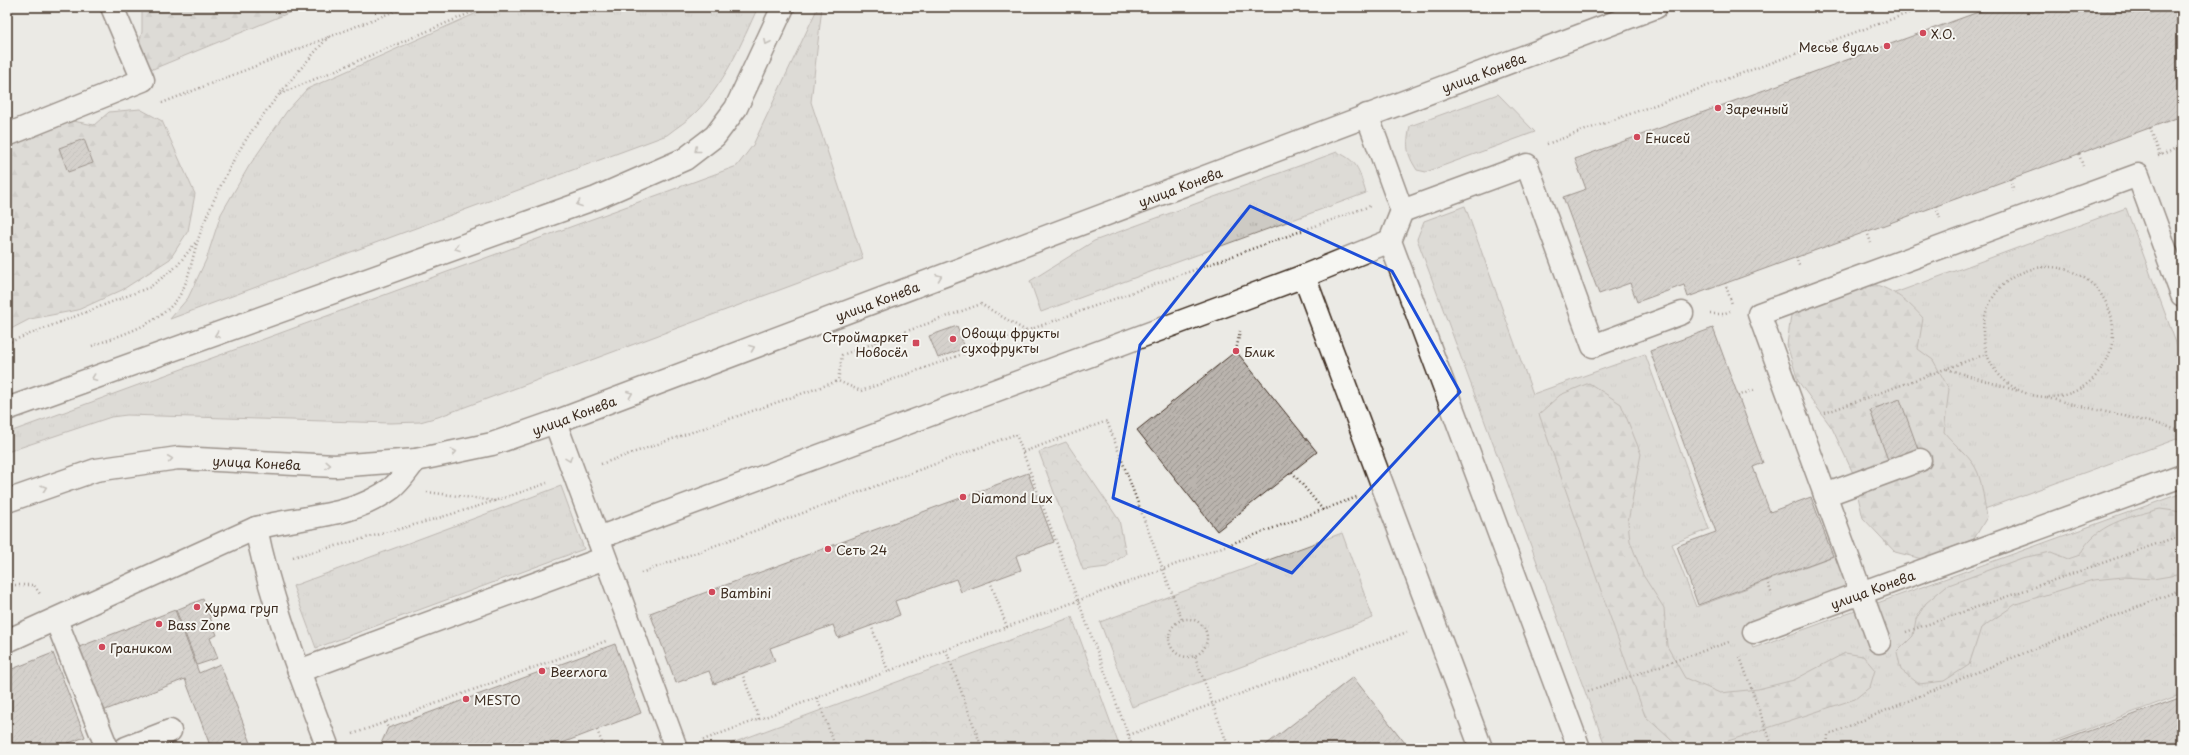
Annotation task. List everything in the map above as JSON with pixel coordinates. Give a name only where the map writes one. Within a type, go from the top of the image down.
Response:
[{"type":"main road","points":[[7,136],[143,80],[112,7]]},
{"type":"main road","points":[[7,409],[589,200],[685,159],[714,136],[736,108],[783,7]]},
{"type":"main road","name":"улица Конева","points":[[7,500],[96,470],[178,458],[335,466],[416,460],[492,444],[555,422],[1656,7]]},
{"type":"main road","points":[[1367,115],[1399,204],[1390,240],[1579,748]]},
{"type":"main road","points":[[1399,204],[1527,165],[1593,346],[1682,313]]},
{"type":"main road","points":[[1879,642],[1759,314],[2138,175],[2182,294]]},
{"type":"main road","points":[[299,671],[601,548],[1304,276],[1390,240]]},
{"type":"main road","points":[[1304,276],[1481,748]]},
{"type":"main road","points":[[555,422],[676,748]]},
{"type":"main road","points":[[7,641],[56,620],[180,561],[256,528],[280,522],[312,518],[360,507],[393,487],[416,460]]},
{"type":"main road","points":[[1825,495],[1920,460]]},
{"type":"main road","name":"улица Конева","points":[[1754,632],[1862,594],[2182,476]]},
{"type":"main road","points":[[256,528],[264,564],[299,671],[328,748]]},
{"type":"main road","points":[[56,620],[107,748]]},
{"type":"main road","points":[[126,748],[170,731]]},
{"type":"path","points":[[143,80],[154,106],[330,35],[405,7]]},
{"type":"path","points":[[277,95],[484,7]]},
{"type":"path","points":[[1566,138],[1925,7]]},
{"type":"path","points":[[85,348],[135,330],[160,316],[175,302],[187,277],[198,240],[232,165],[277,95],[330,35]]},
{"type":"path","points":[[2150,128],[2160,155]]},
{"type":"path","points":[[2171,151],[2182,144]]},
{"type":"path","points":[[2079,154],[2084,167]]},
{"type":"path","points":[[2010,179],[2015,192]]},
{"type":"path","points":[[264,564],[398,530],[498,501],[838,380],[861,391],[1026,331],[1399,204]]},
{"type":"path","points":[[1936,206],[1940,219]]},
{"type":"path","points":[[1867,231],[1872,245]]},
{"type":"path","points":[[7,343],[150,287],[177,266],[198,240]]},
{"type":"path","points":[[1796,257],[1801,270]]},
{"type":"path","points":[[2025,393],[2008,384],[1999,375],[1986,354],[1982,336],[1984,317],[1990,300],[2002,285],[2034,267],[2053,266],[2071,270],[2087,279],[2101,293],[2110,309],[2114,327],[2112,346],[2105,363],[2094,378],[2084,386],[2062,396],[2043,397]]},
{"type":"path","points":[[1725,283],[1730,296]]},
{"type":"path","points":[[838,380],[842,356],[982,304],[1026,331]]},
{"type":"path","points":[[1236,351],[1240,334]]},
{"type":"path","points":[[1799,423],[1986,354]]},
{"type":"path","points":[[1946,369],[2025,393],[2166,426],[2182,432]]},
{"type":"path","points":[[1738,396],[1757,389]]},
{"type":"path","points":[[1023,452],[1107,421],[1182,620]]},
{"type":"path","points":[[638,574],[1016,434],[1133,748]]},
{"type":"path","points":[[1292,472],[1322,510]]},
{"type":"path","points":[[393,487],[498,501]]},
{"type":"path","points":[[700,741],[1383,487]]},
{"type":"path","points":[[1879,642],[2182,535]]},
{"type":"path","points":[[1767,580],[1772,594]]},
{"type":"path","points":[[990,581],[1007,627]]},
{"type":"path","points":[[1827,748],[1828,735],[1948,684],[2182,589]]},
{"type":"path","points":[[1192,619],[1201,623],[1207,632],[1208,642],[1203,651],[1195,657],[1185,658],[1176,654],[1170,645],[1169,635],[1173,626],[1182,620],[1192,619]]},
{"type":"path","points":[[1129,735],[1434,622]]},
{"type":"path","points":[[871,625],[888,671]]},
{"type":"path","points":[[351,735],[632,631]]},
{"type":"path","points":[[1561,700],[1754,632]]},
{"type":"path","points":[[1734,640],[1773,748]]},
{"type":"path","points":[[946,650],[982,748]]},
{"type":"path","points":[[1195,657],[1229,748]]},
{"type":"path","points":[[742,673],[759,719]]},
{"type":"path","points":[[817,698],[836,748]]},
{"type":"path","points":[[385,722],[388,728]]},
{"type":"path","points":[[597,730],[604,748]]},
{"type":"highlighted area","points":[[1250,206],[1392,271],[1460,392],[1292,573],[1113,498],[1140,345]]},
{"type":"green space","points":[[142,7],[303,7],[153,69],[136,55],[142,32]]},
{"type":"green space","points":[[490,7],[758,7],[732,62],[717,87],[694,114],[667,135],[170,319],[188,298],[206,260],[221,214],[249,166],[287,111],[307,89]]},
{"type":"green space","points":[[818,7],[822,7],[811,102],[863,259],[438,417],[420,422],[390,423],[127,415],[111,417],[7,452],[7,433],[737,166],[753,145]]},
{"type":"green space","points":[[1498,94],[1535,132],[1426,172],[1417,170],[1408,149],[1410,126]]},
{"type":"green space","points":[[140,109],[162,121],[195,194],[188,231],[170,259],[122,290],[78,310],[30,319],[7,331],[7,139],[73,121],[94,125],[109,112]]},
{"type":"green space","points":[[1337,152],[1345,156],[1358,168],[1366,193],[1041,312],[1030,281],[1094,241]]},
{"type":"green space","points":[[1465,206],[1533,394],[1645,354],[1709,529],[1672,544],[1696,607],[1842,553],[1856,591],[1746,626],[1753,648],[2182,493],[2182,694],[2037,748],[1824,748],[1822,742],[1804,748],[1606,748],[1417,239],[1424,221]]},
{"type":"green space","points":[[2126,208],[2182,359],[2182,437],[1886,545],[1805,326]]},
{"type":"green space","points":[[1844,276],[1868,282],[1896,294],[1914,308],[1923,318],[1918,349],[1933,360],[1949,389],[1944,432],[1972,462],[1980,478],[1987,517],[1974,539],[1922,559],[1895,552],[1863,518],[1852,471],[1832,428],[1798,381],[1787,345],[1791,315],[1811,288]]},
{"type":"green space","points":[[1589,383],[1621,404],[1641,454],[1628,522],[1630,541],[1643,575],[1664,608],[1667,646],[1685,678],[1720,693],[1758,689],[1794,680],[1845,653],[1863,656],[1875,670],[1870,687],[1855,699],[1707,748],[1680,748],[1645,716],[1539,414],[1560,395]]},
{"type":"green space","points":[[1066,442],[1119,520],[1126,554],[1107,567],[1083,570],[1039,452]]},
{"type":"green space","points":[[561,486],[584,549],[316,648],[293,586]]},
{"type":"green space","points":[[2160,509],[2182,512],[2182,574],[2153,579],[2123,577],[2093,580],[2016,604],[1981,628],[1969,665],[1944,681],[1919,684],[1901,670],[1897,652],[1913,636],[1916,619],[1926,603],[1946,586],[2022,558],[2051,552],[2068,559],[2080,555],[2086,544],[2103,529],[2114,523],[2136,515]]},
{"type":"green space","points":[[1342,533],[1373,618],[1132,707],[1100,622]]},
{"type":"green space","points":[[1072,617],[1120,748],[719,748]]},
{"type":"building","points":[[1992,7],[2182,7],[2182,102],[2180,103],[2182,116],[1688,297],[1684,285],[1637,302],[1630,283],[1599,294],[1563,197],[1586,189],[1575,159]]},
{"type":"building","points":[[84,139],[93,163],[68,172],[59,148]]},
{"type":"building","points":[[957,326],[965,348],[938,358],[929,336]]},
{"type":"building","points":[[1713,328],[1763,463],[1753,467],[1770,512],[1811,497],[1833,556],[1698,605],[1677,546],[1716,532],[1650,351]]},
{"type":"building","points":[[1236,351],[1317,452],[1217,531],[1137,430]]},
{"type":"building","points":[[1900,399],[1918,449],[1888,460],[1870,410]]},
{"type":"building","points":[[1028,473],[1054,542],[1016,556],[1021,570],[961,592],[956,579],[895,601],[900,615],[838,638],[833,625],[770,648],[775,661],[714,684],[709,671],[676,683],[650,613]]},
{"type":"building","points":[[203,599],[217,635],[210,638],[218,658],[197,665],[176,610]]},
{"type":"building","points":[[175,610],[199,673],[220,664],[253,748],[211,748],[185,679],[103,711],[79,647]]},
{"type":"building","points":[[615,644],[641,713],[549,748],[379,748],[388,728]]},
{"type":"building","points":[[53,653],[85,737],[55,748],[7,748],[7,671]]},
{"type":"building","points":[[1353,677],[1409,748],[1262,748]]},
{"type":"building","points":[[2182,697],[2182,748],[2042,748]]},
{"type":"place","name":"X.O.","points":[[1923,33]]},
{"type":"place","name":"Месье вуаль","points":[[1887,46]]},
{"type":"place","name":"Заречный","points":[[1718,108]]},
{"type":"place","name":"Енисей","points":[[1637,137]]},
{"type":"place","name":"Овощи фрукты сухофрукты","points":[[953,339]]},
{"type":"place","name":"Строймаркет Новосёл","points":[[916,343]]},
{"type":"place","name":"Блик","points":[[1236,351]]},
{"type":"place","name":"Diamond Lux","points":[[963,497]]},
{"type":"place","name":"Сеть 24","points":[[828,549]]},
{"type":"place","name":"Bambini","points":[[712,592]]},
{"type":"place","name":"Хурма груп","points":[[197,607]]},
{"type":"place","name":"Bass Zone","points":[[159,624]]},
{"type":"place","name":"Граником","points":[[102,647]]},
{"type":"place","name":"Beerлога","points":[[542,671]]},
{"type":"place","name":"MESTO","points":[[466,699]]}]
